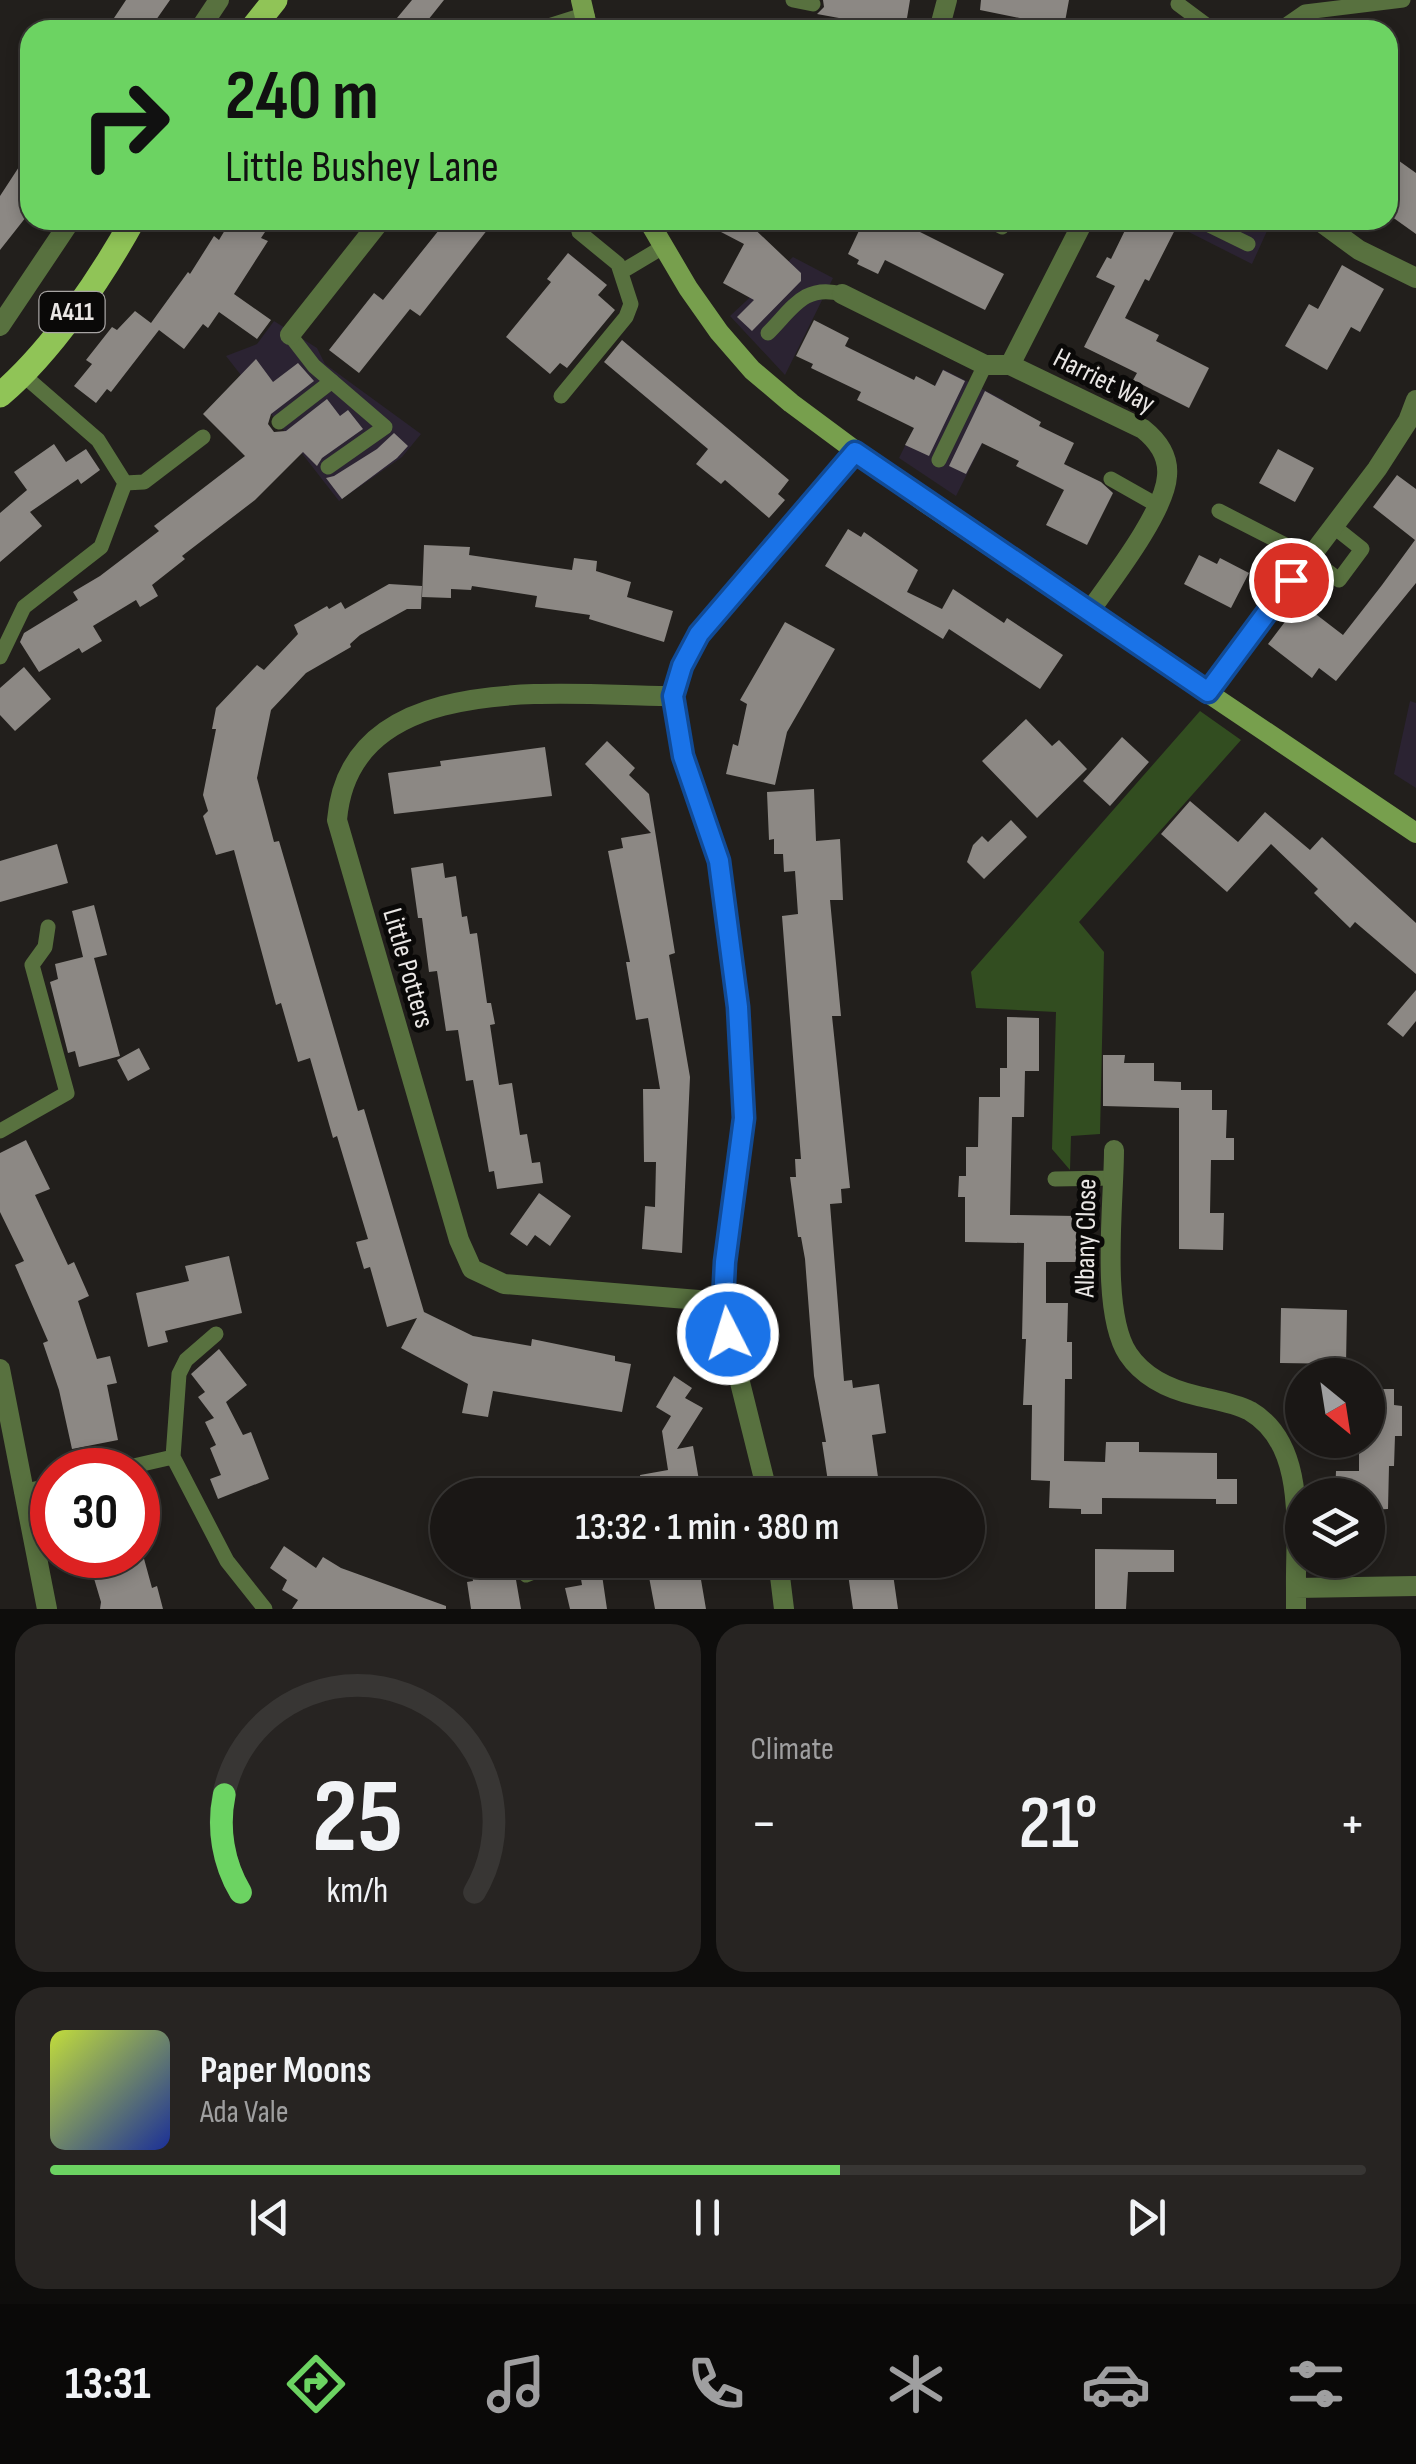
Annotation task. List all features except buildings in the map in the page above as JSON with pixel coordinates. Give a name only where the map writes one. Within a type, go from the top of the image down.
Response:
[{"type":"main road","points":[[259,20],[275,0]]},
{"type":"main road","name":"A411","points":[[8,384],[88,293],[127,230]]},
{"type":"street","points":[[0,326],[64,230]]},
{"type":"street","points":[[290,335],[373,230]]},
{"type":"street","points":[[654,230],[719,332],[752,370],[855,452],[1416,833]]},
{"type":"street","name":"Harriet Way","points":[[1010,366],[1079,230]]},
{"type":"street","points":[[1332,230],[1359,250],[1416,278]]},
{"type":"street","name":"Harriet Way","points":[[842,294],[985,366],[1010,366],[1143,429],[1155,439],[1167,462],[1168,477],[1134,548],[1089,612]]},
{"type":"street","points":[[1208,692],[1412,423],[1416,400]]},
{"type":"street","points":[[764,1478],[723,1302],[744,1118],[738,1007],[719,861],[683,756],[673,696],[682,666],[699,634],[855,452]]},
{"type":"street","name":"Little Potters","points":[[673,696],[529,696],[472,701],[407,716],[389,726],[355,758],[345,781],[337,820],[459,1240],[472,1268],[504,1284],[723,1302]]},
{"type":"street","name":"Albany Close","points":[[1114,1150],[1112,1314],[1119,1335],[1128,1354],[1157,1382],[1248,1410],[1272,1432],[1283,1450],[1294,1486],[1296,1599],[1416,1586]]},
{"type":"street","points":[[0,1369],[47,1609]]},
{"type":"street","points":[[780,1578],[784,1609]]},
{"type":"lane","points":[[794,0],[813,4]]},
{"type":"lane","points":[[1293,20],[1305,12],[1403,0]]},
{"type":"lane","points":[[1178,4],[1199,20]]},
{"type":"lane","points":[[1219,230],[1248,244]]},
{"type":"lane","points":[[561,396],[626,317],[631,304],[618,264],[579,232]]},
{"type":"lane","points":[[622,272],[663,247]]},
{"type":"lane","points":[[768,333],[807,294],[827,290],[842,294]]},
{"type":"lane","points":[[290,335],[314,366],[384,427],[328,466]]},
{"type":"lane","points":[[939,460],[985,366]]},
{"type":"lane","points":[[279,422],[332,382]]},
{"type":"lane","points":[[8,384],[98,440],[125,483]]},
{"type":"lane","points":[[125,483],[144,482],[202,437]]},
{"type":"lane","points":[[1111,480],[1157,505]]},
{"type":"lane","points":[[0,657],[24,607],[101,547],[125,483]]},
{"type":"lane","points":[[1219,510],[1309,557],[1339,580],[1362,549],[1332,526]]},
{"type":"lane","points":[[0,1131],[67,1093],[32,965],[45,947],[48,928]]},
{"type":"lane","points":[[1055,1179],[1114,1178]]},
{"type":"lane","points":[[216,1334],[186,1360],[179,1374],[173,1457],[227,1561],[265,1609]]},
{"type":"lane","points":[[160,1460],[173,1457]]},
{"type":"lane","points":[[22,1492],[30,1490]]},
{"type":"shaded area","points":[[1185,230],[1267,230],[1252,264]]},
{"type":"shaded area","points":[[793,257],[833,278],[785,375],[730,316]]},
{"type":"shaded area","points":[[274,321],[317,348],[325,364],[421,434],[402,457],[339,501],[226,356],[257,344]]},
{"type":"shaded area","points":[[943,369],[1004,400],[956,496],[899,458]]},
{"type":"shaded area","points":[[1410,701],[1416,703],[1416,788],[1394,774]]},
{"type":"green space","points":[[1200,711],[1241,740],[1079,922],[1104,952],[1100,1134],[1071,1136],[1070,1170],[1052,1149],[1056,1012],[976,1008],[971,972]]},
{"type":"route","points":[[728,1334],[723,1302],[725,1262],[744,1118],[738,1007],[719,861],[683,756],[673,696],[682,666],[699,634],[855,452],[1208,692],[1291,580]]}]
